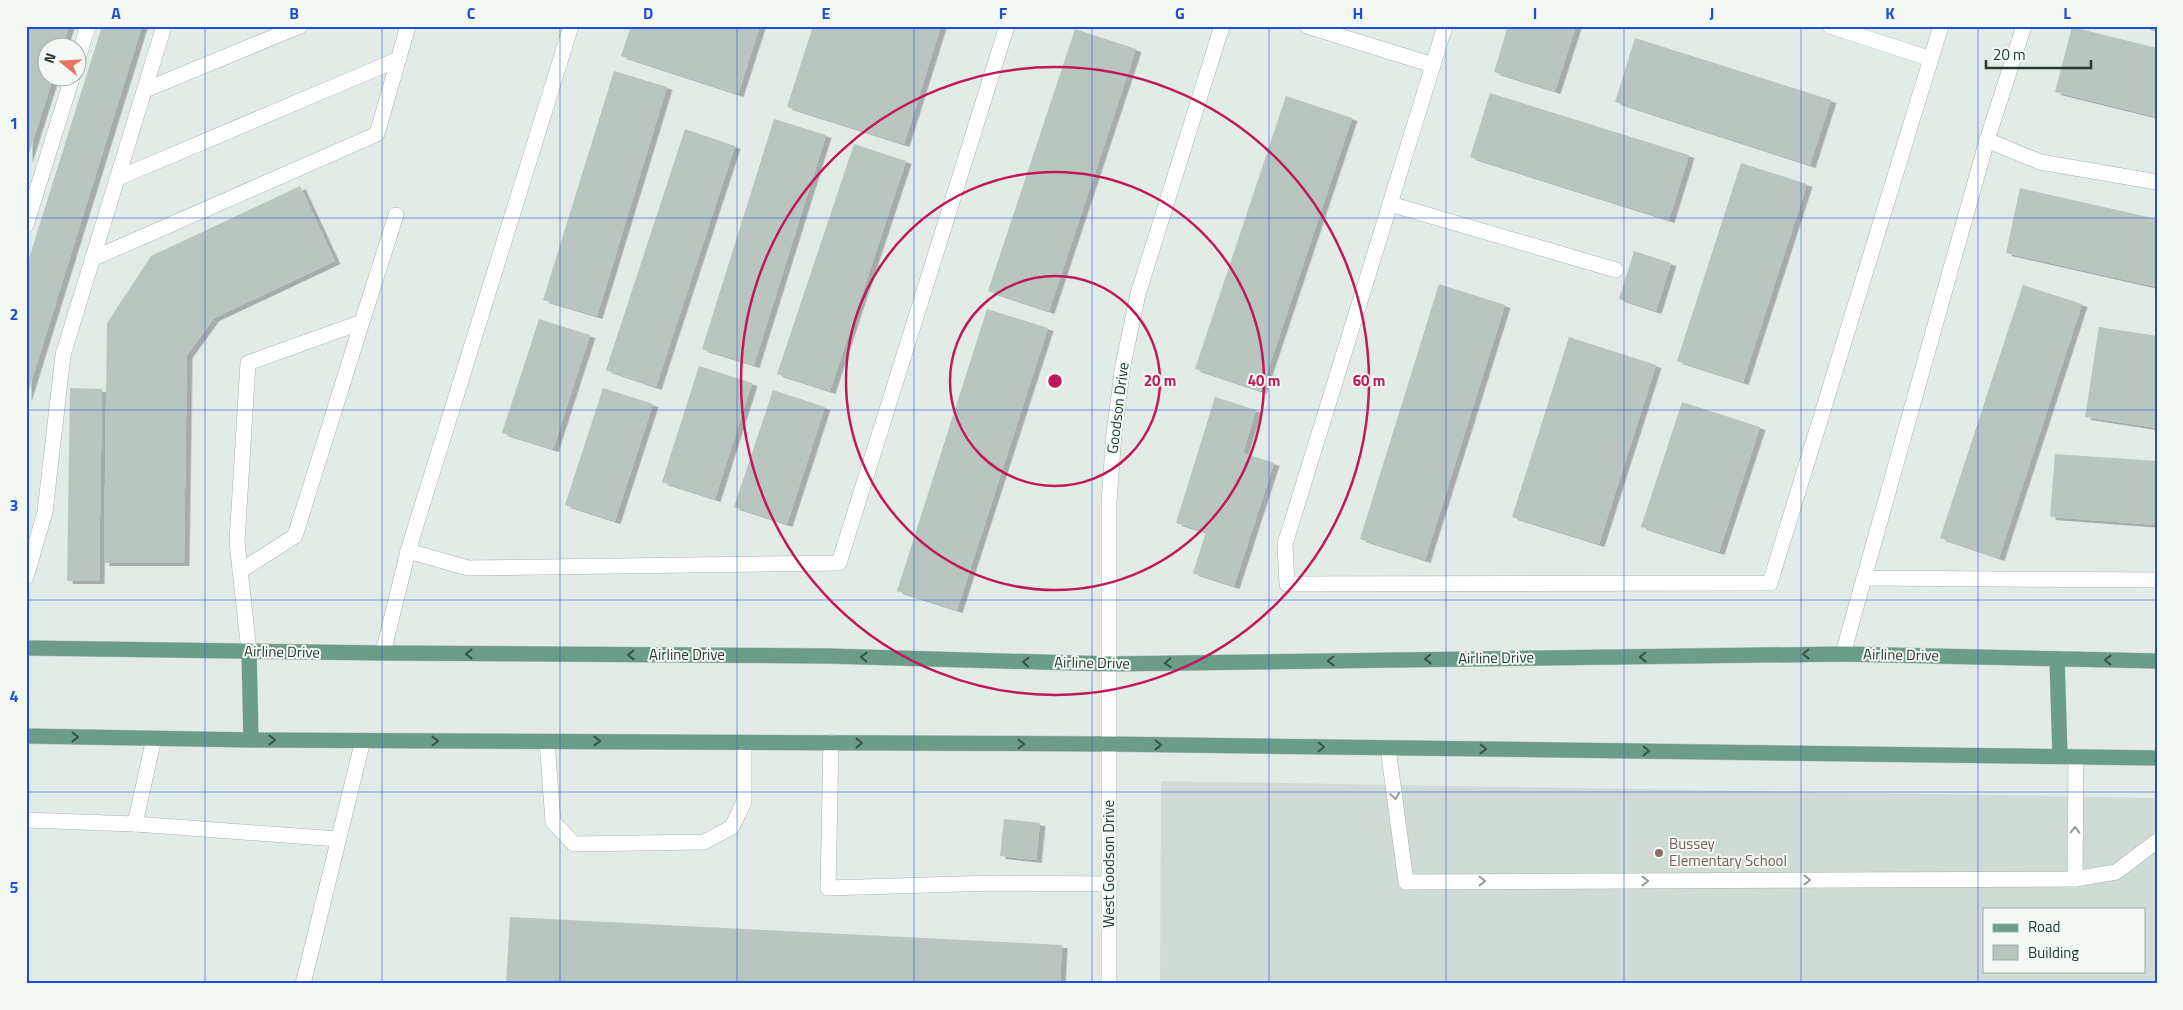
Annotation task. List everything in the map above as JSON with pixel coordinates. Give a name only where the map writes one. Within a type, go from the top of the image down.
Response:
[{"type":"main road","name":"Airline Drive","points":[[26,648],[383,654],[828,656],[1110,664],[1843,654],[2157,661]]},
{"type":"main road","points":[[249,651],[251,740]]},
{"type":"main road","points":[[2057,659],[2060,756]]},
{"type":"main road","points":[[26,736],[251,740],[1109,744],[2157,758]]},
{"type":"street","points":[[84,38],[88,26]]},
{"type":"street","points":[[26,577],[45,512],[63,355],[164,26]]},
{"type":"street","points":[[145,90],[300,26]]},
{"type":"street","points":[[92,259],[377,134],[408,26]]},
{"type":"street","points":[[383,654],[408,550],[571,26]]},
{"type":"street","points":[[408,550],[468,568],[840,563],[1007,26]]},
{"type":"street","name":"Goodson Drive","points":[[1109,744],[1110,502],[1114,433],[1123,365],[1138,294],[1222,26]]},
{"type":"street","points":[[1307,26],[1433,65]]},
{"type":"street","points":[[1445,26],[1285,544],[1287,584],[1770,583],[1941,26]]},
{"type":"street","points":[[1830,26],[1931,59]]},
{"type":"street","points":[[1843,654],[1987,140],[2024,26]]},
{"type":"street","points":[[118,178],[399,59]]},
{"type":"street","points":[[26,225],[69,88]]},
{"type":"street","points":[[1987,140],[2040,162],[2157,182]]},
{"type":"street","points":[[1390,204],[1616,270]]},
{"type":"street","points":[[240,571],[295,536],[396,215]]},
{"type":"street","points":[[249,651],[237,542],[248,362],[362,322]]},
{"type":"street","points":[[1864,578],[2157,580]]},
{"type":"street","points":[[135,824],[154,738]]},
{"type":"street","points":[[303,984],[362,740]]},
{"type":"street","points":[[547,741],[554,822],[574,844],[704,842],[732,827],[744,802],[744,742]]},
{"type":"street","points":[[831,742],[828,888],[994,883],[1110,884]]},
{"type":"street","name":"West Goodson Drive","points":[[1109,744],[1109,984]]},
{"type":"street","points":[[1388,748],[1406,882],[2075,879],[2116,872],[2157,842]]},
{"type":"street","points":[[2075,879],[2076,757]]},
{"type":"street","points":[[26,820],[135,824],[338,839]]},
{"type":"shaded area","name":"Bussey Elementary School","points":[[1161,781],[2157,798],[2157,984],[1160,984]]},
{"type":"building","points":[[26,26],[69,26],[65,38],[38,38],[38,88],[50,88],[27,160]]},
{"type":"building","points":[[102,26],[142,26],[26,399],[26,268],[83,88],[88,88],[88,71]]},
{"type":"building","points":[[631,26],[760,26],[738,94],[621,56]]},
{"type":"building","points":[[813,26],[941,26],[904,144],[787,107]]},
{"type":"building","points":[[1508,26],[1576,26],[1555,91],[1494,72]]},
{"type":"building","points":[[2157,26],[2157,30],[2145,27]]},
{"type":"building","points":[[2072,27],[2157,48],[2157,117],[2055,92]]},
{"type":"building","points":[[1075,29],[1136,49],[1049,311],[988,291]]},
{"type":"building","points":[[1635,38],[1831,100],[1810,165],[1615,102]]},
{"type":"building","points":[[614,71],[667,87],[597,316],[543,300]]},
{"type":"building","points":[[1490,93],[1689,155],[1669,220],[1470,157]]},
{"type":"building","points":[[1286,96],[1352,118],[1261,391],[1195,369]]},
{"type":"building","points":[[774,119],[826,135],[754,365],[702,349]]},
{"type":"building","points":[[685,129],[735,146],[656,387],[606,370]]},
{"type":"building","points":[[854,144],[906,161],[830,391],[777,374]]},
{"type":"building","points":[[1741,163],[1807,184],[1743,382],[1677,361]]},
{"type":"building","points":[[300,186],[335,261],[214,318],[187,355],[184,563],[104,563],[107,323],[151,256]]},
{"type":"building","points":[[2020,188],[2157,219],[2157,287],[2006,253]]},
{"type":"building","points":[[1634,251],[1671,263],[1656,311],[1619,299]]},
{"type":"building","points":[[1439,284],[1505,305],[1425,560],[1360,539]]},
{"type":"building","points":[[2023,285],[2082,304],[1999,558],[1940,538]]},
{"type":"building","points":[[987,309],[1048,328],[957,610],[897,591]]},
{"type":"building","points":[[539,319],[590,335],[553,449],[502,433]]},
{"type":"building","points":[[2099,327],[2157,336],[2157,428],[2085,417]]},
{"type":"building","points":[[1569,337],[1656,365],[1599,544],[1512,517]]},
{"type":"building","points":[[699,366],[752,383],[715,499],[662,482]]},
{"type":"building","points":[[70,388],[102,389],[99,581],[67,581]]},
{"type":"building","points":[[603,388],[653,404],[615,521],[565,505]]},
{"type":"building","points":[[773,390],[825,407],[787,524],[734,507]]},
{"type":"building","points":[[1215,397],[1256,410],[1243,453],[1274,463],[1234,586],[1193,573],[1206,532],[1176,523]]},
{"type":"building","points":[[1682,402],[1760,427],[1719,552],[1641,527]]},
{"type":"building","points":[[2055,454],[2157,461],[2157,525],[2050,517]]},
{"type":"building","points":[[1004,819],[1040,823],[1036,860],[1000,856]]},
{"type":"building","points":[[510,917],[1062,945],[1060,984],[506,984]]},
{"type":"place","name":"Bussey Elementary School","points":[[1659,853]]}]
